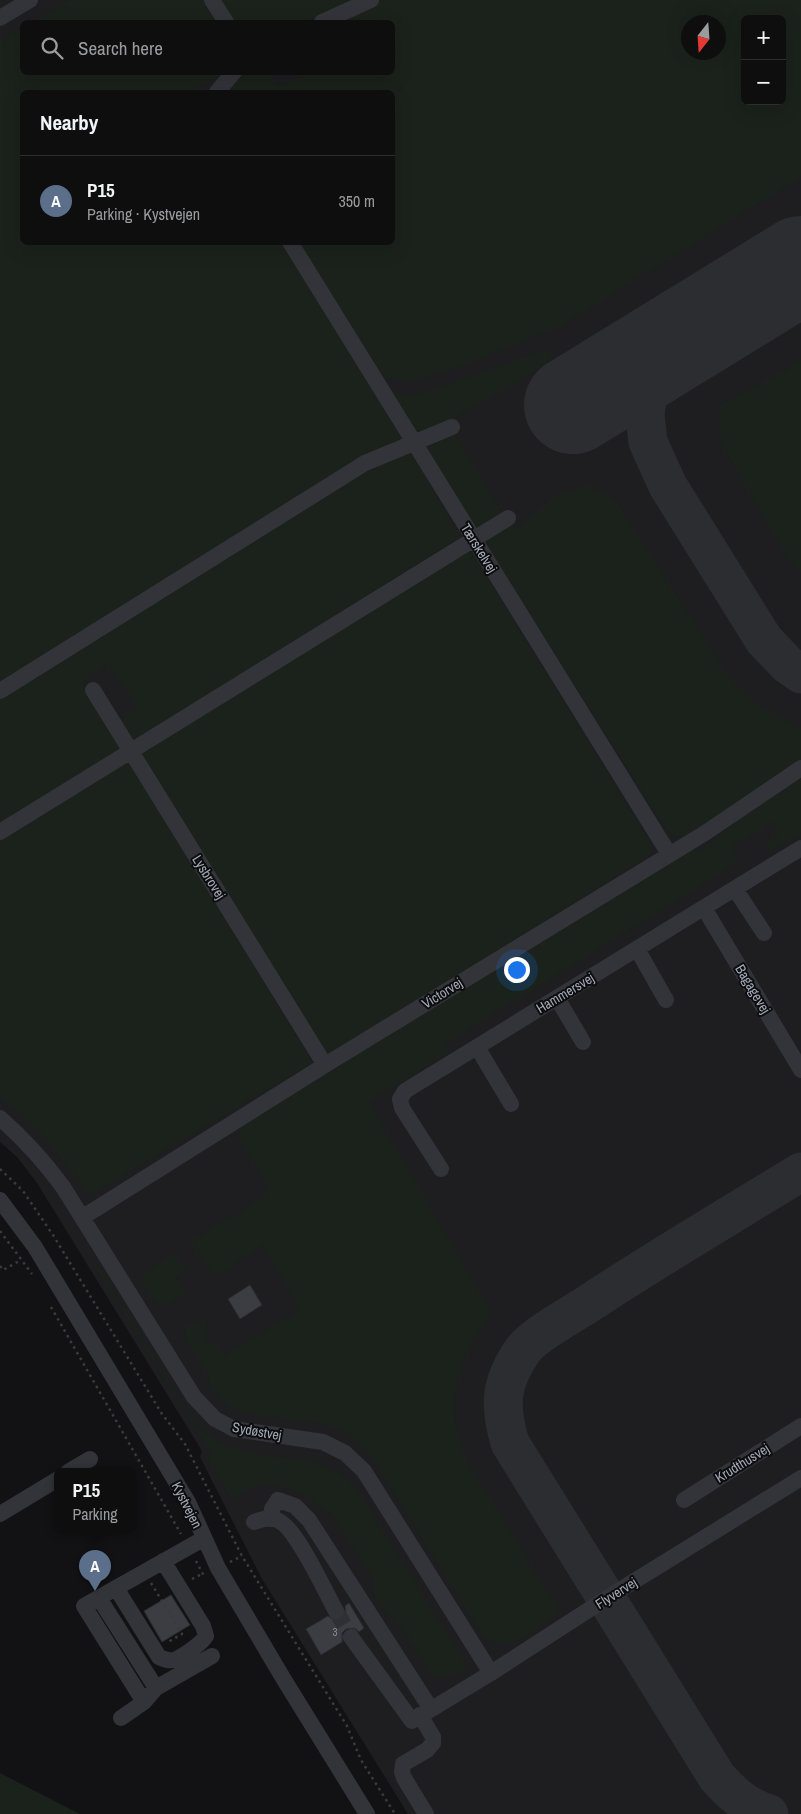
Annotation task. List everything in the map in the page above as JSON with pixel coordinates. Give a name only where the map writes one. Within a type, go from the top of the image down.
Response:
[{"type":"street","points":[[0,18],[30,0]]},
{"type":"street","points":[[212,0],[225,20]]},
{"type":"street","points":[[326,20],[371,0]]},
{"type":"street","points":[[219,90],[231,75]]},
{"type":"street","name":"Tærskelvej","points":[[292,245],[669,854]]},
{"type":"street","points":[[0,691],[365,463],[452,427]]},
{"type":"street","points":[[0,832],[508,518]]},
{"type":"street","name":"Lysbrovej","points":[[93,690],[325,1065]]},
{"type":"street","name":"Victorvej","points":[[83,1217],[325,1065],[705,833],[801,768]]},
{"type":"street","name":"Hammersvej","points":[[441,1169],[402,1108],[400,1099],[405,1091],[801,848]]},
{"type":"street","points":[[735,889],[764,933]]},
{"type":"street","name":"Bagagevej","points":[[704,908],[801,1070]]},
{"type":"street","points":[[637,949],[666,1000]]},
{"type":"street","points":[[557,998],[583,1042]]},
{"type":"street","points":[[476,1047],[510,1104]]},
{"type":"street","name":"Sydøstvej","points":[[0,1118],[19,1134],[41,1158],[83,1217],[194,1397],[215,1419],[234,1429],[323,1442],[345,1453],[364,1471],[490,1673]]},
{"type":"street","name":"Kystvejen","points":[[0,1200],[38,1251],[188,1502],[203,1539],[218,1568],[367,1814]]},
{"type":"street","name":"Krudthusvej","points":[[684,1500],[801,1426]]},
{"type":"street","points":[[75,1468],[90,1459]]},
{"type":"street","name":"Flyvervej","points":[[426,1712],[801,1478]]},
{"type":"street","points":[[0,1514],[54,1481]]},
{"type":"street","points":[[336,1612],[294,1534],[278,1520],[262,1520],[278,1500],[295,1506],[309,1520],[426,1712],[433,1743],[427,1750],[403,1764],[402,1772],[426,1814]]},
{"type":"street","points":[[144,1702],[84,1606],[203,1539]]},
{"type":"street","points":[[116,1588],[158,1657],[174,1660],[202,1642],[206,1636],[203,1626],[163,1561]]},
{"type":"street","points":[[99,1598],[156,1688]]},
{"type":"street","points":[[351,1637],[412,1720],[426,1712]]},
{"type":"street","points":[[121,1718],[144,1702],[156,1688],[212,1656]]},
{"type":"path","points":[[0,1169],[22,1191],[53,1235],[162,1414],[185,1444],[242,1556],[347,1726],[362,1760],[395,1814]]},
{"type":"path","points":[[0,1231],[35,1278]]},
{"type":"path","points":[[0,1266],[3,1270],[38,1251]]},
{"type":"path","points":[[50,1304],[207,1582]]},
{"type":"path","points":[[160,1597],[202,1574],[242,1556]]},
{"type":"path","points":[[145,1572],[182,1634],[170,1641],[164,1659]]},
{"type":"shaded area","points":[[0,0],[801,0],[801,1814],[408,1814],[262,1579],[200,1457],[202,1451],[37,1183],[17,1157],[0,1142]]},
{"type":"shaded area","points":[[70,0],[203,0],[216,20],[35,20]]},
{"type":"shaded area","points":[[219,0],[356,0],[311,20],[232,20]]},
{"type":"shaded area","points":[[382,0],[801,0],[801,177],[559,327],[460,367],[414,381],[380,378],[296,245],[395,245],[395,90],[226,90],[246,75],[271,75],[277,87],[304,75],[395,75],[395,20],[338,20]]},
{"type":"shaded area","points":[[20,29],[20,75],[221,75],[195,88],[196,90],[20,90],[20,245],[284,245],[404,441],[0,685],[0,42]]},
{"type":"shaded area","points":[[547,349],[554,360],[453,419],[416,436],[392,393],[418,395]]},
{"type":"shaded area","points":[[801,361],[801,572],[788,559],[719,440],[720,405]]},
{"type":"shaded area","points":[[456,435],[503,514],[478,531],[426,446]]},
{"type":"shaded area","points":[[411,452],[460,537],[131,743],[120,721],[136,706],[106,663],[82,682],[123,748],[0,825],[0,698],[366,470]]},
{"type":"shaded area","points":[[589,485],[614,498],[728,676],[759,705],[801,729],[801,763],[683,837],[668,833],[484,541],[510,524],[515,530],[557,494]]},
{"type":"shaded area","points":[[469,548],[651,844],[650,855],[326,1057],[139,753]]},
{"type":"shaded area","points":[[129,757],[312,1063],[90,1195],[45,1138],[0,1097],[0,838]]},
{"type":"shaded area","points":[[801,775],[801,833],[770,852],[765,843],[779,833],[771,822],[732,847],[740,861],[445,1044],[450,1052],[369,1102],[492,1313],[475,1338],[462,1366],[455,1394],[457,1429],[467,1461],[560,1612],[536,1630],[517,1640],[508,1643],[498,1643],[489,1640],[480,1632],[373,1460],[354,1439],[339,1429],[324,1424],[255,1415],[238,1410],[224,1403],[213,1392],[206,1370],[188,1343],[184,1327],[194,1321],[201,1323],[209,1330],[204,1334],[209,1344],[216,1343],[224,1355],[300,1310],[263,1245],[215,1277],[190,1241],[265,1196],[268,1187],[239,1140],[240,1127],[691,848],[699,850],[723,833],[727,824]]},
{"type":"shaded area","points":[[175,1254],[187,1270],[176,1278],[186,1294],[168,1303],[155,1303],[143,1285],[142,1276]]},
{"type":"shaded area","points":[[92,1262],[97,1264],[197,1427],[222,1444],[258,1455],[309,1460],[340,1473],[354,1485],[464,1660],[464,1669],[461,1672],[435,1679],[397,1619],[386,1613],[373,1592],[374,1580],[331,1512],[326,1514],[302,1494],[283,1487],[262,1486],[252,1488],[231,1499],[208,1458],[211,1454]]},
{"type":"shaded area","points":[[0,1773],[80,1814],[0,1814]]},
{"type":"building","points":[[250,1285],[262,1305],[240,1319],[228,1299]]},
{"type":"building","points":[[171,1595],[190,1625],[162,1642],[144,1611]]},
{"type":"building","points":[[349,1603],[364,1628],[359,1632],[355,1628],[346,1629],[342,1633],[342,1642],[321,1655],[306,1629],[328,1616],[335,1621],[341,1620],[346,1612],[345,1606]]},
{"type":"taxiway","points":[[678,341],[656,370],[648,393],[645,415],[648,442],[668,486],[764,640],[788,665],[801,674]]},
{"type":"taxiway","points":[[769,1814],[741,1800],[717,1777],[510,1443],[503,1406],[506,1384],[515,1362],[523,1350],[535,1339],[552,1326],[639,1271],[801,1172]]},
{"type":"runway","points":[[573,405],[801,265]]},
{"type":"tunnel","points":[[336,1611],[351,1637]]},
{"type":"place","name":"P15","points":[[95,1591]]}]
